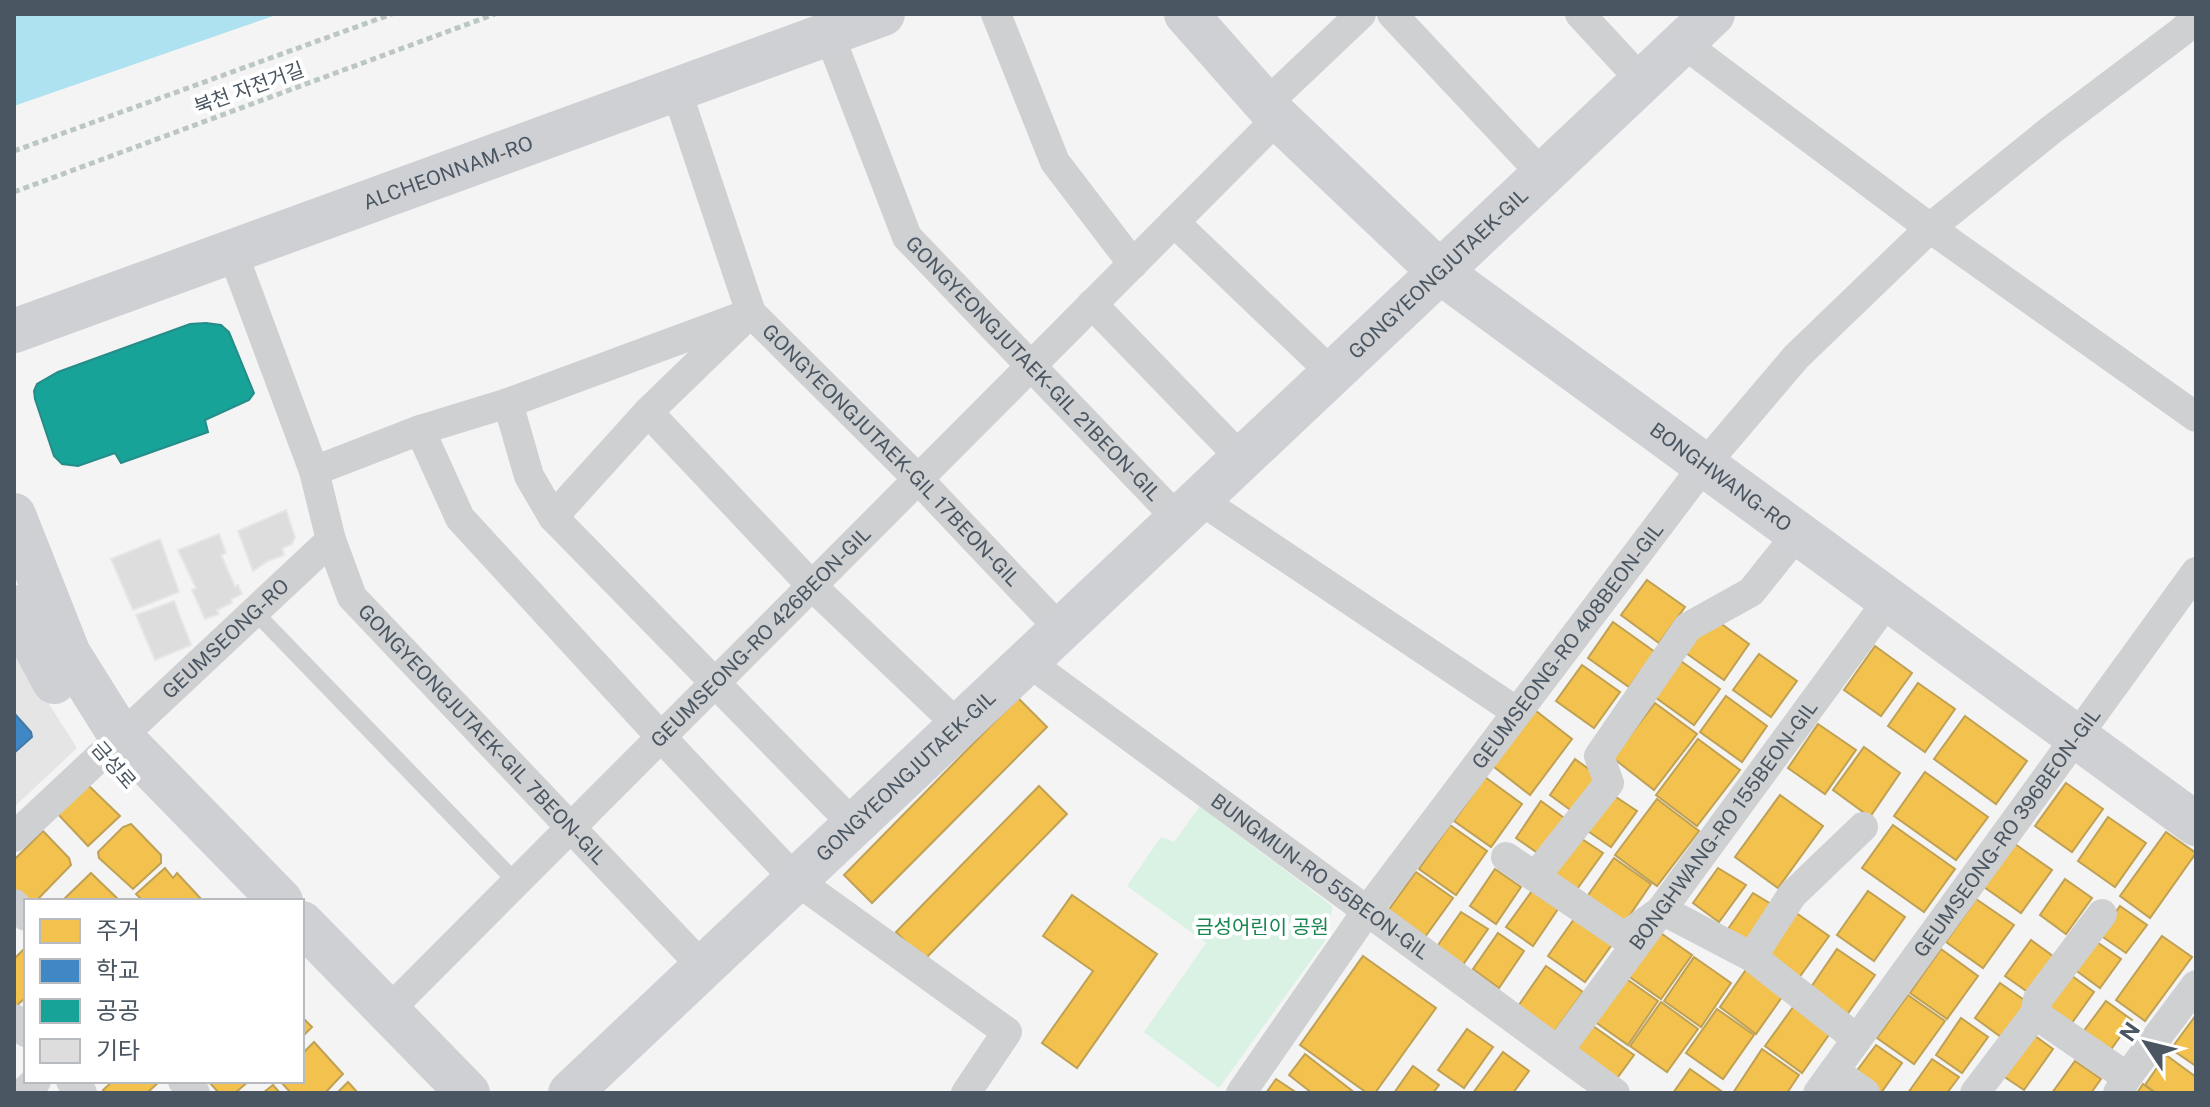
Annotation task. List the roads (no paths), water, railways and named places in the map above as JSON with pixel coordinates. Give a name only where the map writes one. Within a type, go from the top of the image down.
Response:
[{"type":"street","name":"ALCHEONNAM-RO","points":[[14,331],[883,14]]},
{"type":"street","points":[[996,14],[1055,162],[1133,264]]},
{"type":"street","name":"BONGHWANG-RO","points":[[1186,14],[1272,111],[1440,272],[2196,824]]},
{"type":"street","points":[[1272,111],[1361,14]]},
{"type":"street","name":"GONGYEONGJUTAEK-GIL","points":[[1392,14],[1543,175]]},
{"type":"street","points":[[1580,14],[1642,81]]},
{"type":"street","name":"GEUMSEONG-RO 408BEON-GIL","points":[[1241,1093],[1367,911],[1517,712],[1705,464],[1796,357],[1930,228],[2196,18]]},
{"type":"street","points":[[1698,28],[1930,228],[2196,417]]},
{"type":"street","name":"GONGYEONGJUTAEK-GIL","points":[[570,1093],[1698,28]]},
{"type":"street","name":"GONGYEONGJUTAEK-GIL 21BEON-GIL","points":[[829,34],[907,237],[1032,365],[1188,509],[1517,712]]},
{"type":"street","name":"GONGYEONGJUTAEK-GIL 17BEON-GIL","points":[[676,89],[751,313],[918,479],[1061,630]]},
{"type":"street","name":"GEUMSEONG-RO 426BEON-GIL","points":[[388,1011],[1133,264],[1272,111]]},
{"type":"street","name":"GONGYEONGJUTAEK-GIL","points":[[1174,222],[1332,373]]},
{"type":"street","name":"GONGYEONGJUTAEK-GIL 7BEON-GIL","points":[[232,251],[314,471],[331,540],[352,597],[703,967]]},
{"type":"street","points":[[1092,304],[1242,459]]},
{"type":"street","points":[[314,471],[420,430],[508,403],[751,313]]},
{"type":"street","points":[[553,517],[648,412],[751,313]]},
{"type":"street","points":[[508,403],[529,476],[553,517],[854,825]]},
{"type":"street","points":[[648,412],[812,586],[959,726]]},
{"type":"street","points":[[420,430],[460,518],[796,880],[1007,1032],[966,1093]]},
{"type":"street","points":[[14,515],[24,598],[69,654],[112,746],[279,899]]},
{"type":"street","points":[[1535,877],[1609,783],[1599,756],[1688,627],[1751,592],[1799,532]]},
{"type":"street","name":"GEUMSEONG-RO","points":[[14,837],[331,540]]},
{"type":"street","name":"GEUMSEONG-RO 396BEON-GIL","points":[[1826,1082],[2196,572]]},
{"type":"street","name":"BONGHWANG-RO 155BEON-GIL","points":[[1558,1051],[1889,599]]},
{"type":"street","name":"BUNGMUN-RO 55BEON-GIL","points":[[1027,661],[1615,1093]]},
{"type":"street","name":"금성로","points":[[112,746],[241,899]]},
{"type":"street","points":[[1752,957],[1792,895],[1863,827]]},
{"type":"street","points":[[1506,857],[1624,937],[1662,910],[1752,957],[1857,1039]]},
{"type":"street","points":[[1975,1093],[2035,1014],[2038,999],[2102,914]]},
{"type":"street","points":[[304,925],[468,1093]]},
{"type":"street","points":[[304,963],[430,1093]]},
{"type":"street","points":[[2035,1014],[2123,1085],[2196,985]]},
{"type":"street","points":[[1826,1082],[1865,1093]]},
{"type":"lane","points":[[255,612],[516,882]]},
{"type":"water","points":[[14,14],[279,14],[14,106]]},
{"type":"park label","name":"금성어린이 공원","points":[[1262,927]]}]
